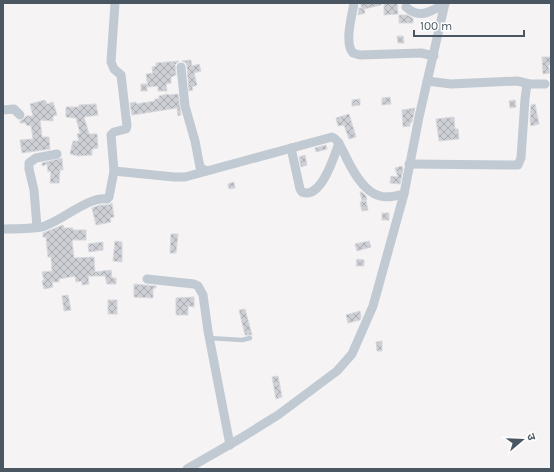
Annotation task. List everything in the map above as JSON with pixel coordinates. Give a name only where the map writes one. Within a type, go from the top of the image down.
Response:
[{"type":"street","points":[[3,229],[41,227],[92,202],[103,199],[107,200],[111,195],[114,171],[111,145],[112,133],[124,130],[127,126],[121,76],[112,67],[111,62],[115,3]]},
{"type":"street","points":[[354,3],[348,42],[350,50],[353,53],[360,55],[421,53],[434,56]]},
{"type":"street","points":[[187,469],[283,411],[337,371],[350,359],[374,306],[404,194],[409,164],[432,82],[434,56],[445,4]]},
{"type":"street","points":[[406,7],[412,12],[420,14],[432,11],[445,4]]},
{"type":"street","points":[[181,67],[185,106],[195,141],[200,166],[206,171]]},
{"type":"street","points":[[432,82],[451,84],[517,82],[527,84],[545,84]]},
{"type":"street","points":[[409,164],[518,165],[521,158],[527,84]]},
{"type":"street","points":[[3,110],[14,109],[20,115]]},
{"type":"street","points":[[114,171],[174,177],[194,175],[328,138],[334,138],[339,143],[352,169],[368,190],[374,195],[388,197],[404,194]]},
{"type":"street","points":[[292,148],[300,189],[302,192],[306,193],[314,191],[320,184],[326,174],[339,143]]},
{"type":"street","points":[[37,227],[34,190],[29,163],[36,158],[57,154]]},
{"type":"street","points":[[147,279],[194,284],[198,286],[203,295],[209,338],[230,444]]},
{"type":"lane","points":[[209,338],[242,340],[250,338]]},
{"type":"building","points":[[360,3],[381,3],[381,5],[364,9],[365,13],[358,15],[359,8],[362,8]]},
{"type":"building","points":[[384,3],[397,3],[398,14],[384,15]]},
{"type":"building","points":[[399,15],[407,15],[413,18],[413,23],[399,23]]},
{"type":"building","points":[[397,36],[403,36],[404,43],[398,43]]},
{"type":"building","points":[[542,57],[551,57],[551,65],[548,65],[550,73],[543,74]]},
{"type":"building","points":[[191,60],[192,66],[199,64],[201,71],[194,73],[197,85],[192,87],[193,90],[189,91],[187,66],[186,63],[182,61]]},
{"type":"building","points":[[179,61],[175,65],[176,75],[171,77],[171,83],[166,84],[167,91],[158,91],[158,86],[148,87],[146,74],[153,73],[152,67],[156,66],[156,63]]},
{"type":"building","points":[[141,84],[147,84],[147,91],[141,91]]},
{"type":"building","points":[[178,94],[181,115],[178,116],[177,108],[132,115],[130,103],[136,102],[136,104],[155,101],[155,99],[159,99],[159,96]]},
{"type":"building","points":[[390,97],[391,104],[382,105],[382,98]]},
{"type":"building","points":[[360,99],[360,105],[352,106],[352,100]]},
{"type":"building","points":[[45,100],[47,104],[53,102],[57,115],[53,116],[53,121],[40,120],[42,137],[49,137],[50,149],[22,153],[20,140],[33,139],[31,126],[26,125],[26,123],[20,123],[20,121],[26,116],[33,116],[30,104]]},
{"type":"building","points":[[515,100],[516,107],[510,108],[509,101]]},
{"type":"building","points":[[96,104],[98,115],[84,117],[89,134],[97,134],[98,148],[92,149],[92,155],[78,156],[70,154],[73,141],[79,141],[77,134],[80,133],[76,118],[66,117],[66,107],[79,107],[79,105]]},
{"type":"building","points":[[535,104],[539,124],[531,126],[531,105]]},
{"type":"building","points":[[415,108],[410,126],[403,127],[402,110]]},
{"type":"building","points":[[349,114],[356,137],[349,139],[344,125],[338,126],[336,118]]},
{"type":"building","points":[[454,117],[455,129],[458,129],[459,139],[439,141],[436,119]]},
{"type":"building","points":[[326,145],[327,149],[316,152],[315,148]]},
{"type":"building","points":[[305,155],[307,165],[301,167],[299,157]]},
{"type":"building","points":[[62,158],[63,170],[60,170],[59,183],[50,183],[51,171],[48,172],[47,164],[42,166],[42,163]]},
{"type":"building","points":[[402,166],[403,169],[400,184],[390,183],[391,176],[398,177],[395,168]]},
{"type":"building","points":[[234,182],[235,188],[229,189],[228,184]]},
{"type":"building","points":[[360,192],[366,196],[367,200],[362,201]]},
{"type":"building","points":[[366,201],[368,210],[362,211],[360,202]]},
{"type":"building","points":[[112,203],[114,217],[110,218],[111,222],[96,225],[92,208]]},
{"type":"building","points":[[382,213],[389,213],[389,220],[382,220]]},
{"type":"building","points":[[63,225],[64,228],[73,228],[73,230],[86,230],[86,240],[72,240],[74,258],[94,257],[95,272],[111,270],[112,278],[116,278],[116,284],[107,284],[105,276],[88,276],[89,284],[82,285],[82,281],[76,282],[75,276],[59,279],[59,282],[52,282],[53,287],[44,289],[42,272],[52,271],[51,257],[48,257],[46,237],[43,237],[43,233]]},
{"type":"building","points":[[171,234],[178,234],[176,253],[170,253]]},
{"type":"building","points":[[115,241],[122,242],[122,262],[113,261]]},
{"type":"building","points":[[369,241],[371,247],[357,251],[355,244]]},
{"type":"building","points":[[103,242],[103,250],[89,252],[88,244]]},
{"type":"building","points":[[357,259],[364,260],[364,266],[356,266]]},
{"type":"building","points":[[134,284],[156,286],[156,288],[153,288],[153,298],[134,297]]},
{"type":"building","points":[[68,295],[71,310],[64,311],[62,296]]},
{"type":"building","points":[[194,297],[194,307],[188,306],[188,315],[176,315],[176,298]]},
{"type":"building","points":[[108,300],[117,300],[117,314],[108,314]]},
{"type":"building","points":[[245,309],[252,335],[245,335],[239,310]]},
{"type":"building","points":[[360,311],[360,320],[348,323],[346,315]]},
{"type":"building","points":[[382,341],[382,351],[377,351],[376,342]]},
{"type":"building","points":[[278,376],[282,397],[276,399],[272,377]]}]
